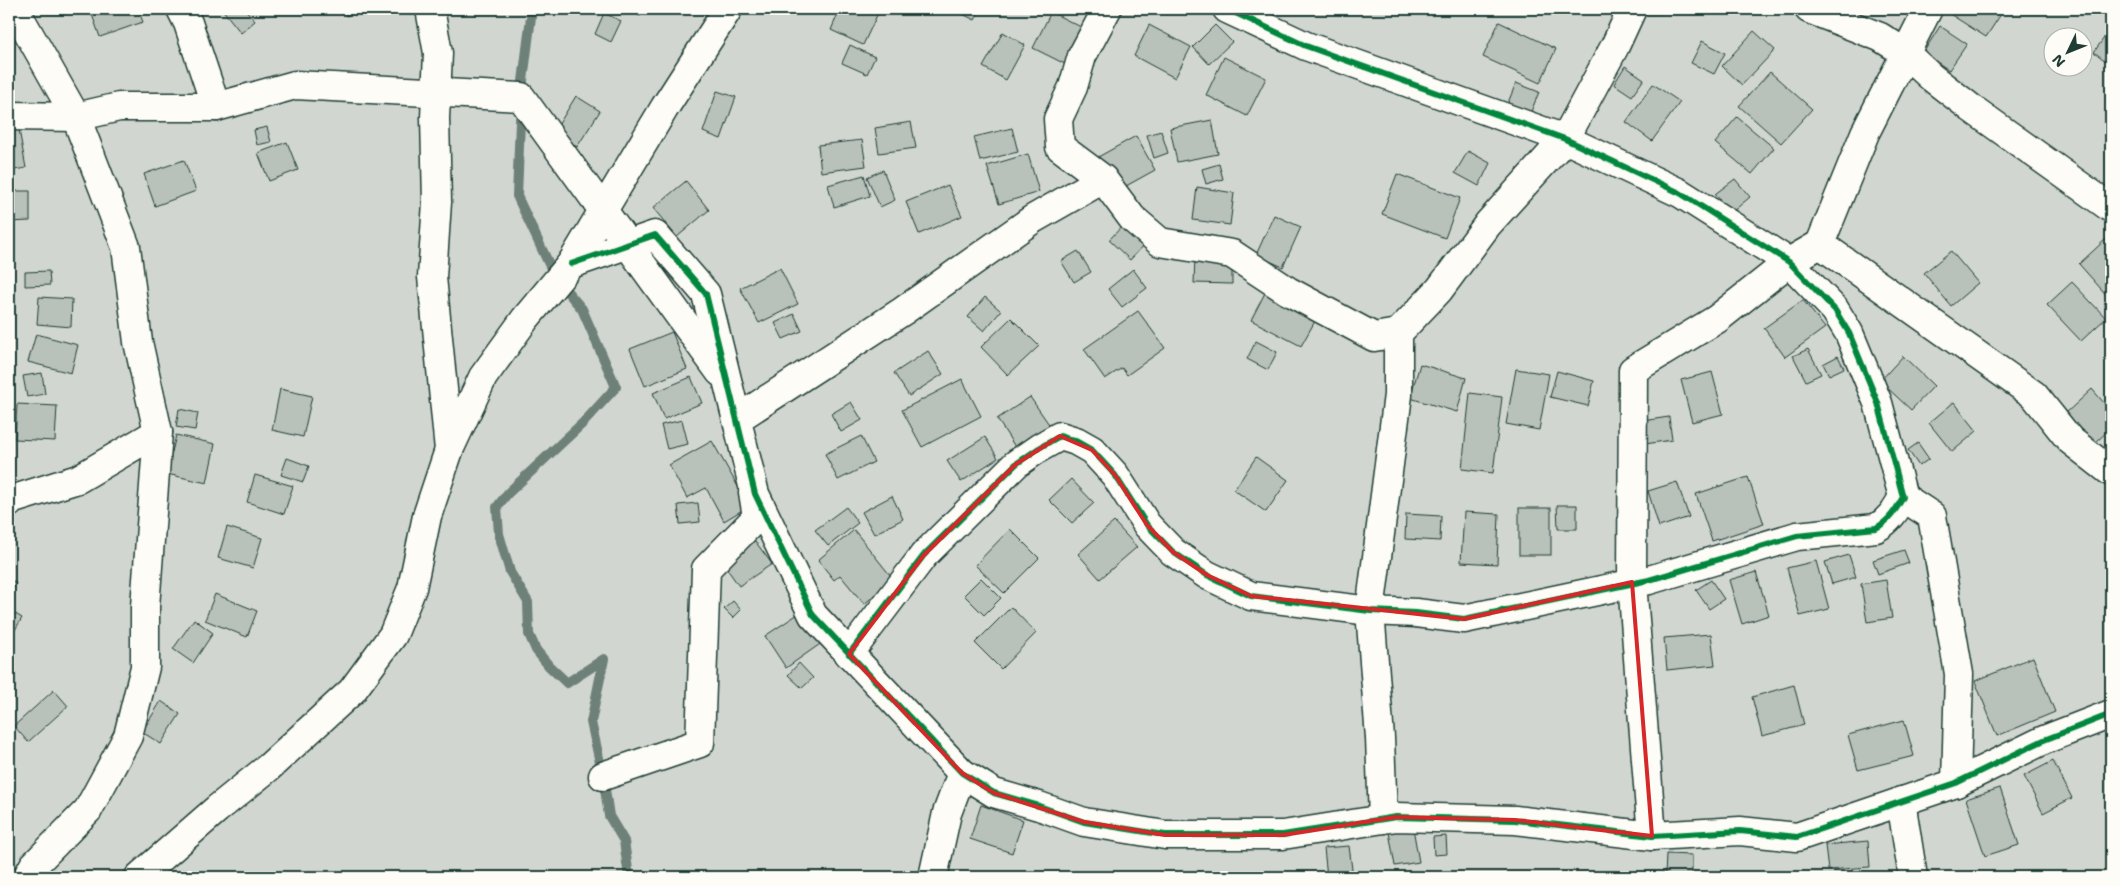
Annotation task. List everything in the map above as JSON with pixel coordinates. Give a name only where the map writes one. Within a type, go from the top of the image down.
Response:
[{"type":"main road","points":[[15,9],[76,117],[126,247],[138,342],[158,432],[145,597],[145,667],[128,736],[88,810],[34,865],[27,877]]},
{"type":"main road","points":[[181,9],[191,31],[216,107]]},
{"type":"main road","points":[[430,9],[438,53],[435,118],[438,202],[432,277],[449,450]]},
{"type":"main road","points":[[139,877],[217,809],[269,767],[352,691],[393,635],[412,588],[427,516],[449,450],[483,376],[525,319],[572,264],[665,107],[728,9]]},
{"type":"main road","points":[[1106,9],[1082,56],[1074,87],[1058,119],[1060,147],[1103,179],[1132,218],[1160,242],[1232,254],[1288,291],[1374,337],[1398,333],[1439,290],[1488,224],[1565,139],[1615,46],[1632,9]]},
{"type":"main road","points":[[1227,9],[1306,46],[1565,139],[1680,192],[1789,262],[1836,310],[1849,332],[1878,403],[1903,497],[1932,516],[1959,674],[1956,783]]},
{"type":"main road","points":[[1809,9],[1880,36],[1904,52],[1931,77],[1971,108],[2111,208]]},
{"type":"main road","points":[[1652,836],[1632,582],[1633,370],[1717,319],[1789,262],[1820,244],[1865,133],[1904,52],[1917,32],[1928,9]]},
{"type":"main road","points":[[9,116],[76,117],[119,108],[216,107],[295,85],[521,97],[730,386],[740,396],[757,516],[706,569],[700,743],[603,776]]},
{"type":"main road","points":[[737,419],[903,311],[1033,220],[1103,179]]},
{"type":"main road","points":[[572,264],[655,235],[706,294],[755,494],[788,566],[813,614],[962,774],[994,793],[1084,822],[1164,834],[1283,836],[1396,817],[1516,820],[1652,836],[1740,830],[1797,837],[1956,783],[2044,740],[2111,714]]},
{"type":"main road","points":[[1820,244],[2034,395],[2070,440],[2111,472]]},
{"type":"main road","points":[[1383,819],[1380,738],[1370,611],[1398,395],[1398,333]]},
{"type":"main road","points":[[9,503],[11,500],[78,479],[158,432]]},
{"type":"main road","points":[[849,654],[931,549],[1016,464],[1060,436],[1076,440],[1092,450],[1114,475],[1147,526],[1174,552],[1207,576],[1252,596],[1370,611],[1416,613],[1464,619],[1632,582],[1649,580],[1797,536],[1876,528],[1886,522],[1903,497]]},
{"type":"main road","points":[[933,877],[947,813],[962,774]]},
{"type":"main road","points":[[1901,801],[1912,877]]},
{"type":"highlighted area","points":[[1060,436],[1092,450],[1115,475],[1147,525],[1173,552],[1207,575],[1251,596],[1464,619],[1632,582],[1652,836],[1515,820],[1396,817],[1283,835],[1165,835],[1084,822],[994,793],[962,773],[849,654],[924,555],[1016,464]]},
{"type":"shaded area","points":[[9,9],[2111,9],[2111,877],[9,877]]},
{"type":"building","points":[[90,9],[138,9],[143,22],[100,37]]},
{"type":"building","points":[[222,9],[245,9],[255,21],[241,33]]},
{"type":"building","points":[[343,9],[365,9],[346,16]]},
{"type":"building","points":[[627,9],[644,9],[640,16]]},
{"type":"building","points":[[840,9],[868,9],[878,13],[863,45],[831,30]]},
{"type":"building","points":[[952,9],[980,9],[975,20]]},
{"type":"building","points":[[1942,9],[1999,9],[2003,11],[1986,37]]},
{"type":"building","points":[[1051,12],[1087,30],[1069,66],[1033,48]]},
{"type":"building","points":[[604,13],[621,21],[611,42],[595,34]]},
{"type":"building","points":[[1499,22],[1556,49],[1540,83],[1483,57]]},
{"type":"building","points":[[1149,25],[1191,47],[1175,78],[1134,56]]},
{"type":"building","points":[[1215,25],[1232,42],[1209,64],[1193,47]]},
{"type":"building","points":[[1940,26],[1967,44],[1949,70],[1923,53]]},
{"type":"building","points":[[2111,28],[2111,65],[2094,52]]},
{"type":"building","points":[[1754,31],[1775,50],[1742,85],[1722,66]]},
{"type":"building","points":[[1003,32],[1025,45],[1006,80],[983,67]]},
{"type":"building","points":[[1702,41],[1725,53],[1714,74],[1691,63]]},
{"type":"building","points":[[850,45],[875,57],[867,74],[842,63]]},
{"type":"building","points":[[1224,57],[1266,78],[1247,116],[1206,95]]},
{"type":"building","points":[[1625,66],[1644,79],[1632,96],[1614,84]]},
{"type":"building","points":[[1770,72],[1812,109],[1781,143],[1739,106]]},
{"type":"building","points":[[1516,83],[1539,92],[1528,119],[1505,110]]},
{"type":"building","points":[[1653,84],[1680,102],[1652,141],[1626,122]]},
{"type":"building","points":[[717,91],[736,97],[721,139],[703,132]]},
{"type":"building","points":[[576,96],[600,111],[577,147],[554,132]]},
{"type":"building","points":[[1737,117],[1774,148],[1752,174],[1715,143]]},
{"type":"building","points":[[1212,120],[1218,154],[1177,162],[1170,128]]},
{"type":"building","points":[[911,122],[916,148],[879,153],[875,128]]},
{"type":"building","points":[[18,124],[26,168],[9,171],[9,126]]},
{"type":"building","points":[[267,127],[271,142],[257,145],[254,130]]},
{"type":"building","points":[[1012,128],[1018,152],[980,161],[974,137]]},
{"type":"building","points":[[1161,131],[1168,153],[1154,158],[1147,135]]},
{"type":"building","points":[[1136,136],[1155,170],[1117,191],[1098,157]]},
{"type":"building","points":[[862,140],[866,166],[821,172],[818,145]]},
{"type":"building","points":[[287,142],[298,170],[269,181],[258,153]]},
{"type":"building","points":[[1468,151],[1490,163],[1479,186],[1455,173]]},
{"type":"building","points":[[1028,154],[1039,192],[999,204],[987,166]]},
{"type":"building","points":[[184,160],[196,191],[155,206],[144,174]]},
{"type":"building","points":[[1219,164],[1223,179],[1206,184],[1202,169]]},
{"type":"building","points":[[883,170],[895,200],[880,207],[867,177]]},
{"type":"building","points":[[1397,174],[1460,198],[1445,238],[1382,214]]},
{"type":"building","points":[[864,175],[870,196],[834,207],[828,185]]},
{"type":"building","points":[[1735,179],[1750,197],[1731,213],[1715,194]]},
{"type":"building","points":[[686,181],[709,210],[677,237],[653,208]]},
{"type":"building","points":[[948,185],[962,216],[919,234],[906,202]]},
{"type":"building","points":[[1197,187],[1234,193],[1230,225],[1193,220]]},
{"type":"building","points":[[9,191],[30,191],[30,221],[9,222]]},
{"type":"building","points":[[1274,215],[1301,227],[1283,267],[1256,255]]},
{"type":"building","points":[[1126,222],[1147,242],[1130,260],[1109,240]]},
{"type":"building","points":[[2106,239],[2111,245],[2110,299],[2079,264]]},
{"type":"building","points":[[1078,251],[1091,272],[1074,282],[1061,261]]},
{"type":"building","points":[[1951,251],[1978,283],[1951,306],[1924,273]]},
{"type":"building","points":[[1195,257],[1232,258],[1232,284],[1194,283]]},
{"type":"building","points":[[780,268],[798,304],[759,323],[740,288]]},
{"type":"building","points":[[1133,269],[1147,288],[1122,307],[1108,289]]},
{"type":"building","points":[[49,271],[50,285],[25,286],[25,272]]},
{"type":"building","points":[[2072,282],[2106,318],[2081,341],[2047,305]]},
{"type":"building","points":[[1268,287],[1319,314],[1301,346],[1251,320]]},
{"type":"building","points":[[39,297],[72,299],[71,327],[37,324]]},
{"type":"building","points":[[985,297],[1001,311],[984,331],[968,317]]},
{"type":"building","points":[[1803,300],[1825,328],[1785,357],[1764,328]]},
{"type":"building","points":[[1138,311],[1165,348],[1127,375],[1122,368],[1105,379],[1084,349]]},
{"type":"building","points":[[794,314],[802,331],[783,339],[775,323]]},
{"type":"building","points":[[1011,318],[1039,346],[1008,375],[981,347]]},
{"type":"building","points":[[672,332],[687,369],[645,386],[630,349]]},
{"type":"building","points":[[36,334],[78,345],[71,373],[28,362]]},
{"type":"building","points":[[1256,341],[1277,352],[1268,370],[1247,359]]},
{"type":"building","points":[[1808,349],[1821,374],[1806,381],[1793,356]]},
{"type":"building","points":[[928,351],[943,374],[909,396],[894,373]]},
{"type":"building","points":[[1838,356],[1844,368],[1829,375],[1823,364]]},
{"type":"building","points":[[1903,356],[1934,386],[1911,410],[1880,381]]},
{"type":"building","points":[[1420,364],[1466,378],[1457,412],[1410,398]]},
{"type":"building","points":[[1516,369],[1549,374],[1539,430],[1506,424]]},
{"type":"building","points":[[1557,371],[1594,381],[1588,406],[1550,397]]},
{"type":"building","points":[[1712,372],[1723,414],[1692,422],[1681,380]]},
{"type":"building","points":[[42,373],[45,394],[27,397],[23,376]]},
{"type":"building","points":[[691,377],[702,403],[664,419],[653,393]]},
{"type":"building","points":[[962,379],[981,416],[922,447],[902,410]]},
{"type":"building","points":[[280,389],[312,396],[303,437],[272,430]]},
{"type":"building","points":[[2092,389],[2111,411],[2111,428],[2094,444],[2066,413]]},
{"type":"building","points":[[1470,393],[1502,397],[1493,473],[1462,469]]},
{"type":"building","points":[[1030,397],[1053,430],[1019,453],[997,419]]},
{"type":"building","points":[[851,402],[862,420],[841,432],[831,414]]},
{"type":"building","points":[[1954,402],[1977,431],[1952,452],[1929,423]]},
{"type":"building","points":[[17,404],[57,406],[55,441],[15,439]]},
{"type":"building","points":[[179,409],[198,413],[195,430],[176,427]]},
{"type":"building","points":[[1669,417],[1672,440],[1645,444],[1642,421]]},
{"type":"building","points":[[682,420],[688,444],[667,449],[661,425]]},
{"type":"building","points":[[176,435],[215,444],[207,483],[167,474]]},
{"type":"building","points":[[861,436],[874,462],[838,480],[825,454]]},
{"type":"building","points":[[985,437],[998,458],[961,482],[947,461]]},
{"type":"building","points":[[712,441],[749,506],[724,521],[706,488],[687,498],[669,465]]},
{"type":"building","points":[[1918,443],[1929,459],[1919,466],[1908,450]]},
{"type":"building","points":[[1256,457],[1288,480],[1266,512],[1234,490]]},
{"type":"building","points":[[287,458],[309,466],[303,482],[281,475]]},
{"type":"building","points":[[255,475],[293,486],[284,514],[247,502]]},
{"type":"building","points":[[1748,477],[1764,524],[1712,541],[1696,494]]},
{"type":"building","points":[[1071,479],[1094,503],[1072,523],[1049,500]]},
{"type":"building","points":[[1677,482],[1689,517],[1659,527],[1648,491]]},
{"type":"building","points":[[892,496],[903,519],[874,534],[862,512]]},
{"type":"building","points":[[698,503],[700,522],[680,524],[678,505]]},
{"type":"building","points":[[1557,505],[1577,505],[1577,529],[1558,529]]},
{"type":"building","points":[[846,507],[858,523],[828,546],[815,530]]},
{"type":"building","points":[[1519,508],[1551,508],[1551,555],[1519,555]]},
{"type":"building","points":[[1464,512],[1499,514],[1497,564],[1461,562]]},
{"type":"building","points":[[1406,514],[1441,516],[1440,541],[1405,539]]},
{"type":"building","points":[[1114,522],[1137,547],[1100,579],[1078,554]]},
{"type":"building","points":[[227,527],[262,538],[253,568],[218,558]]},
{"type":"building","points":[[1010,529],[1039,558],[1004,593],[975,565]]},
{"type":"building","points":[[854,530],[894,580],[864,604],[840,575],[834,580],[818,560]]},
{"type":"building","points":[[752,537],[772,564],[739,586],[720,559]]},
{"type":"building","points":[[1904,550],[1909,563],[1878,574],[1873,560]]},
{"type":"building","points":[[1849,555],[1856,577],[1832,584],[1825,562]]},
{"type":"building","points":[[1816,561],[1829,609],[1800,616],[1787,568]]},
{"type":"building","points":[[1756,572],[1769,615],[1742,624],[1729,580]]},
{"type":"building","points":[[981,578],[1001,598],[984,615],[964,595]]},
{"type":"building","points":[[9,579],[16,583],[9,598]]},
{"type":"building","points":[[1711,580],[1724,599],[1709,609],[1696,590]]},
{"type":"building","points":[[1886,580],[1892,618],[1867,622],[1861,584]]},
{"type":"building","points":[[215,594],[257,611],[247,637],[205,620]]},
{"type":"building","points":[[733,601],[741,610],[733,618],[724,609]]},
{"type":"building","points":[[1011,607],[1036,633],[1001,669],[975,643]]},
{"type":"building","points":[[9,610],[22,618],[9,640]]},
{"type":"building","points":[[801,612],[823,642],[786,668],[765,636]]},
{"type":"building","points":[[194,619],[213,633],[193,663],[173,649]]},
{"type":"building","points":[[1711,634],[1715,665],[1667,670],[1664,638]]},
{"type":"building","points":[[2033,657],[2055,712],[1997,736],[1975,681]]},
{"type":"building","points":[[799,663],[813,678],[802,688],[788,675]]},
{"type":"building","points":[[1794,685],[1804,725],[1762,736],[1752,697]]},
{"type":"building","points":[[54,690],[68,706],[28,742],[14,726]]},
{"type":"building","points":[[161,701],[180,714],[161,744],[142,732]]},
{"type":"building","points":[[1904,720],[1914,756],[1858,770],[1848,735]]},
{"type":"building","points":[[2053,761],[2072,798],[2043,813],[2024,776]]},
{"type":"building","points":[[2000,788],[2019,845],[1985,856],[1966,799]]},
{"type":"building","points":[[981,805],[1023,820],[1012,853],[970,839]]},
{"type":"building","points":[[1413,828],[1419,862],[1395,866],[1389,832]]},
{"type":"building","points":[[1446,836],[1447,854],[1434,855],[1433,837]]},
{"type":"building","points":[[1868,841],[1870,867],[1828,870],[1825,845]]},
{"type":"building","points":[[1349,846],[1353,877],[1327,877],[1324,848]]},
{"type":"building","points":[[1666,854],[1692,855],[1692,877],[1665,877]]},
{"type":"building","points":[[1221,873],[1247,875],[1247,877],[1221,877]]},
{"type":"building","points":[[1396,873],[1403,873],[1404,877],[1397,877]]},
{"type":"waterway","points":[[532,9],[521,97],[517,196],[555,277],[582,309],[616,387],[585,421],[508,493],[497,507],[499,534],[510,572],[528,602],[529,634],[536,650],[549,666],[567,683],[604,659],[591,722],[603,776],[609,816],[624,841],[629,877]]},
{"type":"cycle path","points":[[849,654],[924,555],[1016,464],[1060,436],[1076,441],[1092,450],[1115,475],[1147,525],[1173,552],[1207,575],[1251,596],[1370,611],[1416,613],[1464,619],[1649,580],[1797,536],[1876,528],[1895,511],[1903,497],[1878,403],[1849,333],[1835,310],[1789,262],[1680,193],[1565,139],[1306,46],[1227,9]]},
{"type":"cycle path","points":[[571,264],[655,235],[706,294],[755,494],[813,615],[962,773],[994,793],[1084,822],[1165,835],[1283,835],[1396,817],[1515,820],[1652,836],[1740,831],[1797,837],[1956,783],[2044,740],[2111,714]]}]
